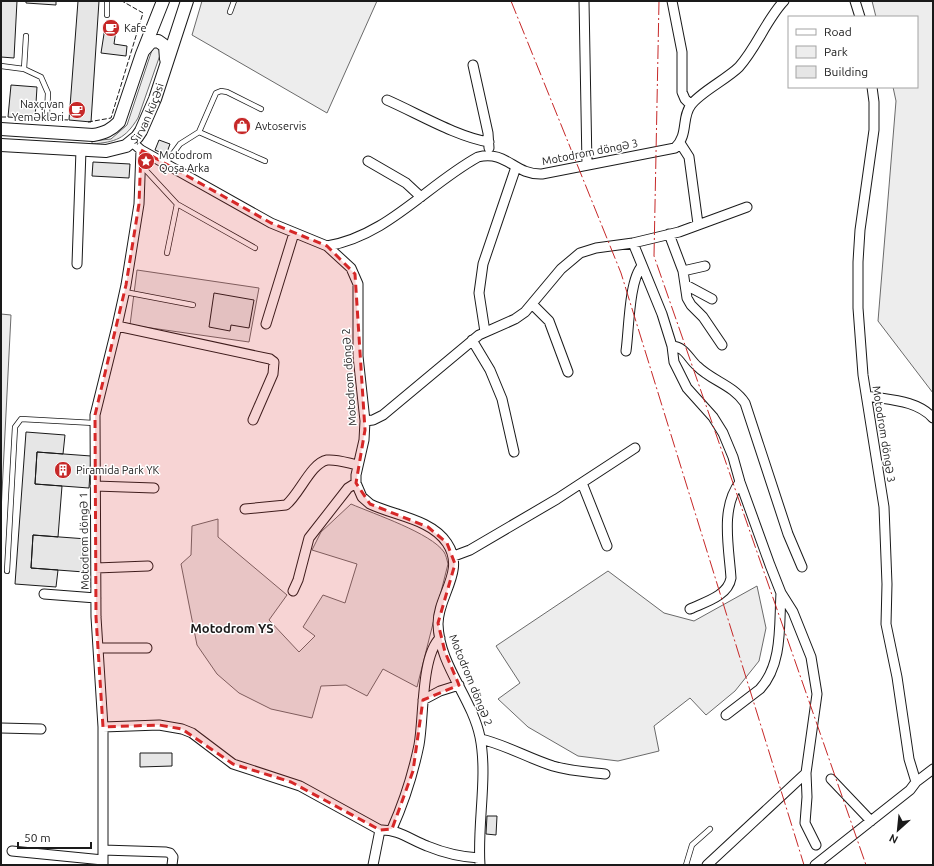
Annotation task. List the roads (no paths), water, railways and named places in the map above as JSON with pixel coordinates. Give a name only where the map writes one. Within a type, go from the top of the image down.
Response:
[{"type":"main road","name":"Şirvan küçəsi","points":[[1,129],[93,135],[103,134],[112,129],[119,122],[142,54],[163,1]]},
{"type":"main road","name":"Şirvan küçəsi","points":[[1,145],[81,150],[116,150],[132,142],[145,124],[187,1]]},
{"type":"main road","points":[[142,54],[150,42],[158,41],[165,46],[166,62]]},
{"type":"street","points":[[584,1],[587,165]]},
{"type":"street","points":[[672,1],[682,52],[682,92],[685,99],[691,105]]},
{"type":"street","points":[[698,224],[689,157],[680,143],[684,136],[691,105],[738,68],[752,50],[776,11],[784,1]]},
{"type":"street","points":[[855,1],[860,16]]},
{"type":"street","points":[[327,246],[350,240],[391,219],[469,162],[478,157],[489,154],[489,142],[473,65]]},
{"type":"street","name":"Motodrom döngə 3","points":[[872,88],[874,102],[874,130],[860,230],[858,262],[859,335],[884,507],[887,584],[886,624],[897,677],[909,759],[916,782]]},
{"type":"street","points":[[387,100],[479,141],[489,142]]},
{"type":"street","name":"Motodrom döngə 2","points":[[132,142],[141,150],[244,208],[294,233],[327,246],[351,268],[357,280],[358,356],[365,421],[364,440],[358,465],[356,483]]},
{"type":"street","name":"Motodrom döngə 3","points":[[489,154],[529,173],[542,174],[670,150],[680,143]]},
{"type":"street","points":[[77,264],[81,150]]},
{"type":"street","name":"Motodrom döngə 1","points":[[103,863],[102,727],[96,598],[94,423],[97,399],[118,326],[124,292],[139,204],[141,150]]},
{"type":"street","points":[[368,161],[406,183],[421,197]]},
{"type":"street","points":[[485,332],[479,293],[483,264],[516,168]]},
{"type":"street","points":[[365,421],[373,420],[383,415],[472,340],[485,332],[515,319],[525,312],[560,269],[580,253],[596,248],[633,243],[669,234],[747,207]]},
{"type":"street","points":[[266,324],[294,233]]},
{"type":"street","points":[[669,234],[683,271],[687,298],[690,305],[703,317],[722,345]]},
{"type":"street","points":[[633,243],[662,314],[672,346],[674,362],[686,388],[713,417],[723,432],[781,593],[793,612],[811,657],[817,694],[809,739],[809,758],[806,773],[807,797],[805,823],[816,844]]},
{"type":"street","points":[[626,351],[634,284],[638,270],[642,266]]},
{"type":"street","points":[[683,271],[705,266]]},
{"type":"street","points":[[686,285],[712,299]]},
{"type":"street","points":[[532,304],[549,321],[568,372]]},
{"type":"street","points":[[118,326],[270,359],[274,362],[275,366],[273,374],[253,420]]},
{"type":"street","points":[[472,340],[490,370],[502,399],[514,452]]},
{"type":"street","points":[[672,346],[683,349],[702,371],[730,387],[745,403],[788,534],[802,567]]},
{"type":"street","points":[[867,396],[916,405],[928,412],[933,418]]},
{"type":"street","points":[[293,591],[298,580],[310,538],[348,488],[356,483],[362,497],[370,504],[428,527],[447,543],[454,556],[470,550],[635,448]]},
{"type":"street","points":[[245,509],[286,505],[316,467],[326,460],[358,465]]},
{"type":"street","points":[[582,482],[607,546]]},
{"type":"street","points":[[690,609],[725,592],[730,585],[731,578],[728,521],[731,497],[740,482]]},
{"type":"street","points":[[95,486],[154,488]]},
{"type":"street","name":"Motodrom döngə 2","points":[[454,556],[454,571],[438,623],[440,638],[459,685],[474,716],[481,739],[482,766],[480,861]]},
{"type":"street","points":[[96,568],[148,566]]},
{"type":"street","points":[[726,715],[765,684],[774,664],[778,646],[781,593]]},
{"type":"street","points":[[44,594],[96,598]]},
{"type":"street","points":[[392,829],[402,807],[413,772],[419,743],[423,700],[433,649],[440,638]]},
{"type":"street","points":[[98,648],[147,648]]},
{"type":"street","points":[[423,700],[440,691],[459,685]]},
{"type":"street","points":[[102,727],[159,725],[192,732],[233,764],[300,786],[380,830],[392,829],[426,846],[449,854],[480,861]]},
{"type":"street","points":[[1,728],[41,729]]},
{"type":"street","points":[[481,739],[496,743],[552,765],[577,771],[605,774]]},
{"type":"street","points":[[815,865],[910,790],[916,782],[933,769]]},
{"type":"street","points":[[707,865],[806,773]]},
{"type":"street","points":[[831,779],[871,821]]},
{"type":"street","points":[[373,865],[380,830]]},
{"type":"street","points":[[103,850],[166,852],[170,853],[173,857],[172,865]]},
{"type":"street","points":[[12,851],[103,863]]},
{"type":"lane","points":[[107,15],[108,1]]},
{"type":"lane","points":[[230,12],[234,1]]},
{"type":"lane","points":[[24,69],[26,36]]},
{"type":"lane","points":[[1,66],[24,69],[41,78],[48,93],[47,114]]},
{"type":"lane","points":[[166,164],[180,144],[199,132],[216,93],[221,91],[227,92],[261,109]]},
{"type":"lane","points":[[199,132],[266,161]]},
{"type":"lane","points":[[141,165],[177,204],[254,248]]},
{"type":"lane","points":[[167,253],[177,204]]},
{"type":"lane","points":[[124,292],[193,305]]},
{"type":"lane","points":[[7,571],[15,427],[21,419],[94,423]]},
{"type":"lane","points":[[686,865],[692,845],[710,829]]},
{"type":"place","name":"Kafe","points":[[111,28]]},
{"type":"place","name":"Naxçıvan Yeməkləri","points":[[77,110]]},
{"type":"place","name":"Avtoservis","points":[[242,126]]},
{"type":"place","name":"Motodrom Qoşa Arka","points":[[146,161]]},
{"type":"place","name":"Piramida Park YK","points":[[63,470]]},
{"type":"district","name":"Motodrom YS","points":[[232,628]]}]
